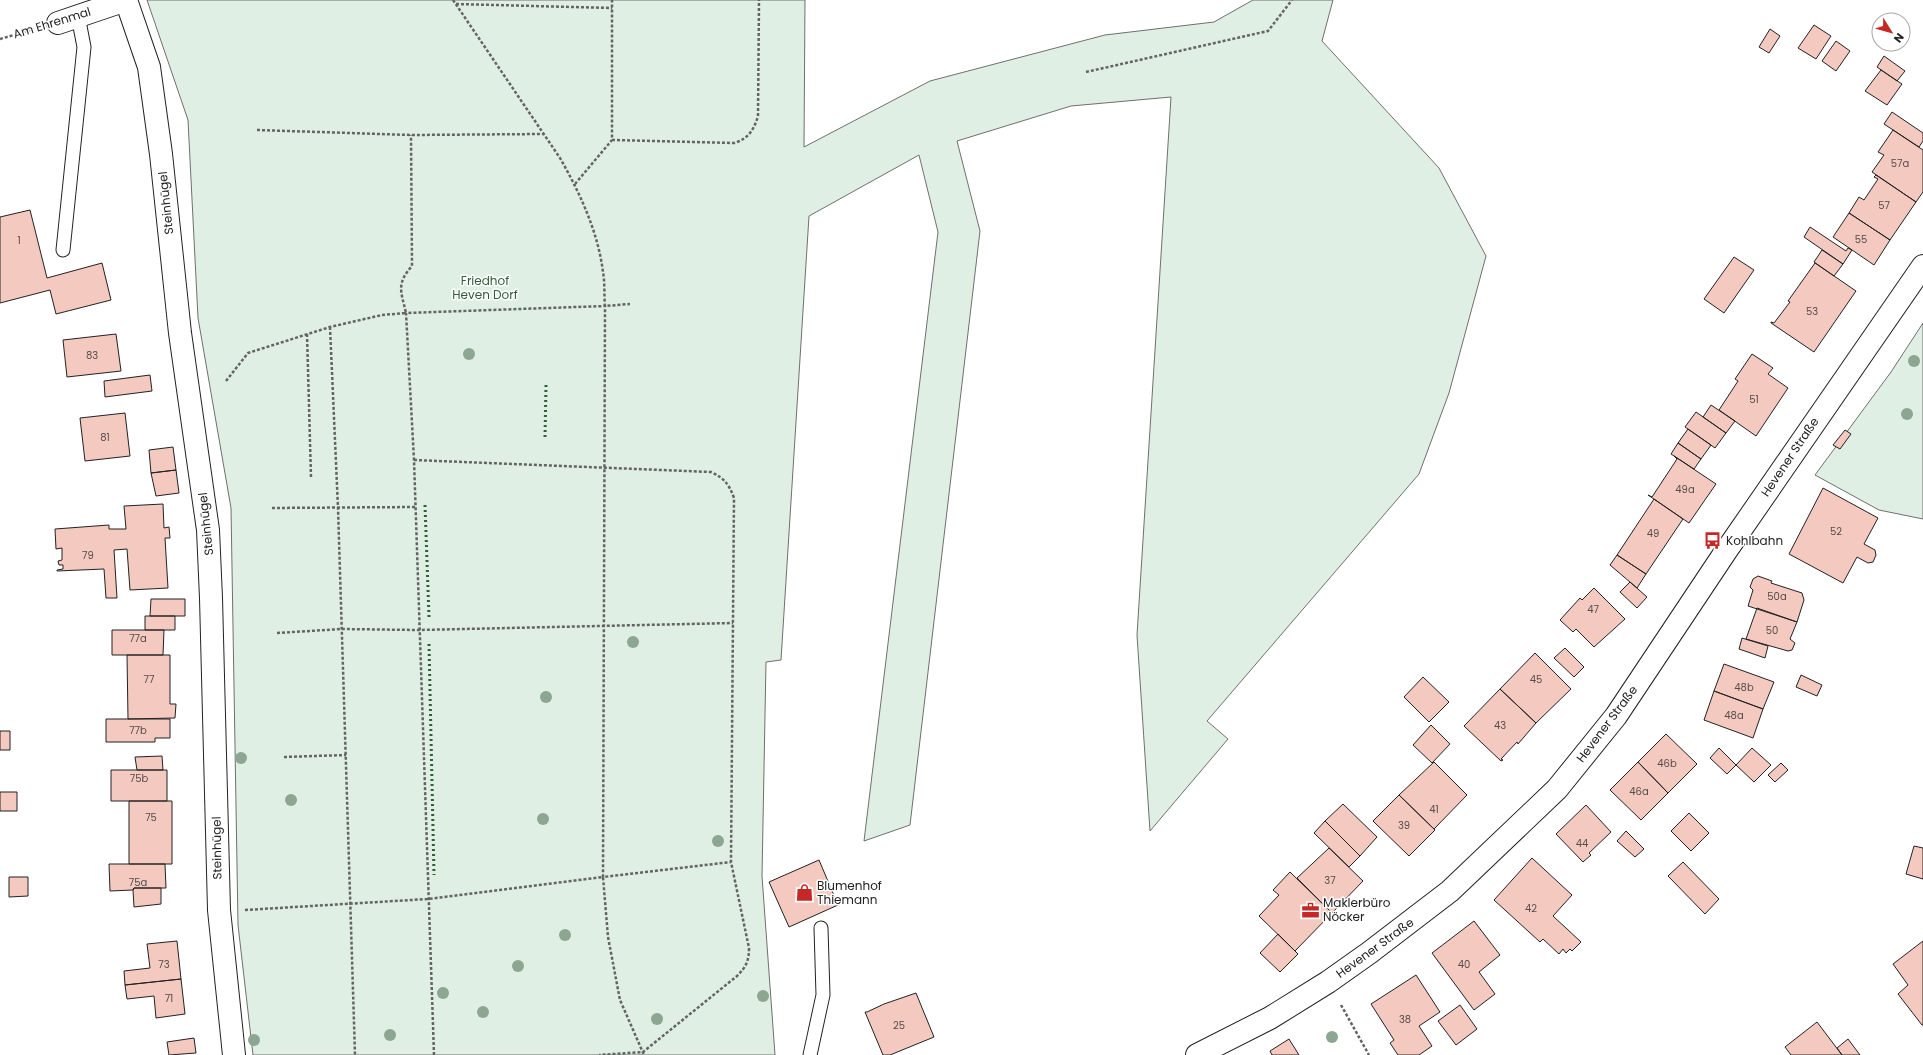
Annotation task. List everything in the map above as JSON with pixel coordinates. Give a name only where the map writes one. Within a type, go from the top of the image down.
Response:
[{"type":"street","name":"Am Ehrenmal","points":[[58,23],[126,0]]},
{"type":"street","name":"Steinhügel","points":[[126,0],[149,67],[161,154],[180,333],[208,530],[211,598],[218,910],[234,1055]]},
{"type":"street","name":"Hevener Straße","points":[[1197,1055],[1270,1018],[1328,982],[1369,953],[1450,891],[1557,789],[1616,716],[1840,383],[1923,266]]},
{"type":"lane","points":[[63,250],[84,47],[78,16]]},
{"type":"lane","points":[[810,1055],[823,995],[822,928]]},
{"type":"path","points":[[453,0],[576,184],[596,239],[603,272],[605,306],[603,878],[608,937],[620,1000],[644,1055]]},
{"type":"path","points":[[576,184],[612,140],[612,0]]},
{"type":"path","points":[[612,140],[734,143],[743,140],[756,126],[758,116],[759,0]]},
{"type":"path","points":[[1086,72],[1268,31],[1292,0]]},
{"type":"path","points":[[456,4],[612,8]]},
{"type":"path","name":"Am Ehrenmal","points":[[0,39],[58,23]]},
{"type":"path","points":[[257,130],[411,135],[544,134]]},
{"type":"path","points":[[411,135],[412,266],[401,281],[400,290],[406,313],[414,460],[434,1055]]},
{"type":"path","points":[[226,381],[248,352],[330,327],[382,315],[630,304]]},
{"type":"path","points":[[330,327],[338,508],[355,1055]]},
{"type":"path","points":[[307,334],[311,476]]},
{"type":"path","points":[[414,460],[605,466],[711,472],[722,477],[730,488],[734,498],[731,862],[749,948],[749,958],[746,967],[738,976],[643,1052],[598,1055]]},
{"type":"path","points":[[272,508],[415,507]]},
{"type":"path","points":[[277,633],[342,629],[419,630],[604,624],[733,622]]},
{"type":"path","points":[[284,757],[346,755]]},
{"type":"path","points":[[218,910],[351,905],[428,899],[731,862]]},
{"type":"path","points":[[1328,982],[1369,1055]]},
{"type":"green space","name":"Friedhof Heven Dorf","points":[[147,0],[805,0],[804,147],[930,81],[1105,35],[1214,22],[1253,0],[1333,0],[1322,41],[1439,168],[1486,256],[1449,393],[1419,474],[1207,721],[1228,739],[1150,831],[1137,635],[1171,97],[1071,106],[957,141],[980,231],[910,825],[864,841],[938,232],[919,155],[809,216],[781,660],[766,662],[762,876],[775,1055],[253,1055],[238,925],[231,508],[198,318],[188,120]]},
{"type":"green space","points":[[1923,323],[1923,519],[1879,510],[1815,475],[1891,372]]},
{"type":"building","points":[[1814,25],[1831,36],[1816,59],[1798,48]]},
{"type":"building","points":[[1770,29],[1780,36],[1769,53],[1759,47]]},
{"type":"building","points":[[1836,41],[1850,51],[1836,71],[1822,61]]},
{"type":"building","points":[[1884,56],[1905,71],[1897,81],[1877,67]]},
{"type":"building","points":[[1881,70],[1902,84],[1887,105],[1865,91]]},
{"type":"building","points":[[1892,112],[1923,133],[1923,141],[1919,147],[1884,124]]},
{"type":"building","points":[[1893,130],[1923,150],[1923,192],[1916,202],[1872,172],[1884,155],[1878,152]]},
{"type":"building","points":[[1876,175],[1916,202],[1890,240],[1849,213],[1859,197],[1864,200],[1878,179],[1874,177]]},
{"type":"building","points":[[30,210],[47,278],[102,263],[111,300],[56,314],[50,290],[0,303],[0,217]]},
{"type":"building","points":[[1849,213],[1890,240],[1874,265],[1833,237]]},
{"type":"building","points":[[1810,227],[1846,251],[1848,248],[1852,250],[1843,264],[1804,237]]},
{"type":"building","points":[[1822,250],[1843,264],[1834,276],[1814,262]]},
{"type":"building","points":[[1734,257],[1754,270],[1724,313],[1704,299]]},
{"type":"building","points":[[1815,263],[1856,291],[1814,352],[1771,322],[1774,323],[1790,302],[1788,301]]},
{"type":"building","points":[[116,334],[121,371],[67,377],[63,340]]},
{"type":"building","points":[[1752,354],[1773,368],[1768,374],[1788,388],[1756,436],[1719,410],[1738,381],[1735,379]]},
{"type":"building","points":[[150,375],[152,391],[105,397],[104,381]]},
{"type":"building","points":[[1711,405],[1735,421],[1726,433],[1703,417]]},
{"type":"building","points":[[1696,412],[1726,433],[1715,448],[1685,427]]},
{"type":"building","points":[[125,413],[130,456],[85,461],[80,418]]},
{"type":"building","points":[[1688,429],[1711,445],[1701,459],[1678,443]]},
{"type":"building","points":[[1845,430],[1851,434],[1840,449],[1833,445]]},
{"type":"building","points":[[1678,443],[1701,459],[1694,469],[1671,454]]},
{"type":"building","points":[[173,447],[176,470],[151,473],[149,450]]},
{"type":"building","points":[[1674,456],[1716,484],[1689,523],[1648,495],[1652,497],[1677,459]]},
{"type":"building","points":[[176,470],[179,493],[156,496],[151,473]]},
{"type":"building","points":[[1823,488],[1878,518],[1864,544],[1875,550],[1876,555],[1873,562],[1868,563],[1857,557],[1843,583],[1789,554]]},
{"type":"building","points":[[1654,499],[1683,519],[1646,574],[1617,555]]},
{"type":"building","points":[[163,504],[164,528],[169,527],[170,538],[165,538],[168,588],[130,590],[127,549],[114,550],[117,598],[106,598],[104,569],[57,571],[63,569],[63,565],[59,565],[58,561],[62,560],[62,548],[56,549],[55,529],[109,525],[109,529],[126,529],[124,506]]},
{"type":"building","points":[[1617,555],[1646,574],[1637,588],[1610,565]]},
{"type":"building","points":[[1758,576],[1772,581],[1771,583],[1802,593],[1804,600],[1797,622],[1748,606],[1753,590],[1750,587],[1753,579]]},
{"type":"building","points":[[1630,582],[1647,597],[1637,608],[1620,592]]},
{"type":"building","points":[[1594,588],[1625,619],[1594,647],[1576,629],[1573,632],[1560,620],[1580,598],[1582,600]]},
{"type":"building","points":[[151,599],[185,599],[185,616],[150,616]]},
{"type":"building","points":[[1757,608],[1797,622],[1790,639],[1795,643],[1792,650],[1788,651],[1746,639]]},
{"type":"building","points":[[145,616],[175,616],[175,630],[145,630]]},
{"type":"building","points":[[112,630],[164,630],[163,655],[112,655]]},
{"type":"building","points":[[1742,638],[1768,646],[1765,658],[1739,649]]},
{"type":"building","points":[[1565,648],[1584,667],[1574,677],[1554,658]]},
{"type":"building","points":[[1535,653],[1571,689],[1536,723],[1500,689]]},
{"type":"building","points":[[127,655],[170,655],[170,704],[176,704],[175,718],[128,719]]},
{"type":"building","points":[[1724,664],[1774,682],[1763,709],[1714,691]]},
{"type":"building","points":[[1801,675],[1822,685],[1817,696],[1796,687]]},
{"type":"building","points":[[1423,677],[1449,702],[1429,722],[1404,697]]},
{"type":"building","points":[[1500,689],[1536,723],[1518,744],[1517,742],[1501,759],[1503,760],[1501,761],[1464,726]]},
{"type":"building","points":[[1714,691],[1763,709],[1753,738],[1704,720]]},
{"type":"building","points":[[106,719],[170,719],[170,738],[155,738],[155,742],[106,742]]},
{"type":"building","points":[[1431,725],[1450,744],[1432,763],[1413,745]]},
{"type":"building","points":[[0,731],[10,731],[10,750],[0,750]]},
{"type":"building","points":[[1666,734],[1697,764],[1668,793],[1638,762]]},
{"type":"building","points":[[1719,748],[1736,765],[1727,774],[1710,758]]},
{"type":"building","points":[[1752,748],[1771,765],[1754,782],[1736,765]]},
{"type":"building","points":[[162,756],[163,770],[137,770],[135,757]]},
{"type":"building","points":[[1434,762],[1467,795],[1434,829],[1399,795]]},
{"type":"building","points":[[1638,762],[1668,793],[1641,820],[1610,790]]},
{"type":"building","points":[[1781,763],[1788,770],[1775,782],[1768,775]]},
{"type":"building","points":[[111,770],[167,770],[167,801],[111,801]]},
{"type":"building","points":[[0,792],[17,792],[17,811],[0,811]]},
{"type":"building","points":[[1399,795],[1435,830],[1409,856],[1373,821]]},
{"type":"building","points":[[129,801],[172,801],[172,864],[129,864]]},
{"type":"building","points":[[1343,804],[1377,837],[1360,856],[1325,821]]},
{"type":"building","points":[[1586,805],[1611,832],[1589,853],[1591,855],[1583,862],[1556,834]]},
{"type":"building","points":[[1689,813],[1709,833],[1691,851],[1671,831]]},
{"type":"building","points":[[1325,821],[1360,856],[1349,867],[1314,833]]},
{"type":"building","points":[[1626,831],[1644,849],[1635,857],[1617,841]]},
{"type":"building","points":[[1914,846],[1923,848],[1923,879],[1906,874]]},
{"type":"building","points":[[1329,848],[1363,881],[1332,913],[1297,878]]},
{"type":"building","points":[[1532,858],[1572,895],[1553,916],[1581,942],[1572,951],[1570,949],[1566,953],[1563,949],[1559,954],[1543,939],[1540,942],[1494,900]]},
{"type":"building","name":"Blumenhof Thiemann","points":[[819,860],[838,905],[789,927],[769,882]]},
{"type":"building","points":[[1683,862],[1719,899],[1705,914],[1668,876]]},
{"type":"building","points":[[109,864],[165,864],[166,888],[134,888],[133,890],[110,891]]},
{"type":"building","points":[[1290,872],[1332,913],[1295,951],[1259,916],[1279,895],[1273,890]]},
{"type":"building","points":[[9,877],[28,877],[28,896],[9,897]]},
{"type":"building","points":[[134,888],[161,888],[161,904],[134,907]]},
{"type":"building","points":[[1474,921],[1500,955],[1479,972],[1495,994],[1474,1010],[1432,953]]},
{"type":"building","points":[[1278,934],[1298,954],[1280,972],[1260,953]]},
{"type":"building","points":[[177,941],[181,979],[125,985],[124,971],[150,968],[147,944]]},
{"type":"building","points":[[1923,941],[1922,1025],[1898,994],[1908,985],[1893,964]]},
{"type":"building","points":[[1416,975],[1440,1012],[1419,1026],[1432,1046],[1419,1055],[1398,1055],[1390,1043],[1394,1040],[1371,1004]]},
{"type":"building","points":[[181,979],[185,1014],[156,1018],[154,996],[127,999],[125,985]]},
{"type":"building","points":[[916,993],[934,1037],[890,1055],[883,1055],[865,1012]]},
{"type":"building","points":[[1460,1005],[1477,1029],[1456,1045],[1438,1021]]},
{"type":"building","points":[[1817,1022],[1842,1055],[1791,1055],[1785,1047]]},
{"type":"building","points":[[194,1038],[196,1053],[169,1055],[167,1042]]},
{"type":"building","points":[[1289,1039],[1299,1055],[1272,1055],[1270,1051]]},
{"type":"building","points":[[1848,1039],[1860,1055],[1842,1055],[1837,1048]]},
{"type":"hedge","points":[[545,437],[546,385]]},
{"type":"hedge","points":[[425,505],[429,617]]},
{"type":"hedge","points":[[429,644],[434,875]]},
{"type":"place","name":"Kohlbahn","points":[[1713,541]]},
{"type":"place","name":"Blumenhof Thiemann","points":[[804,893]]},
{"type":"place","name":"Maklerbüro Nöcker","points":[[1310,910]]}]
